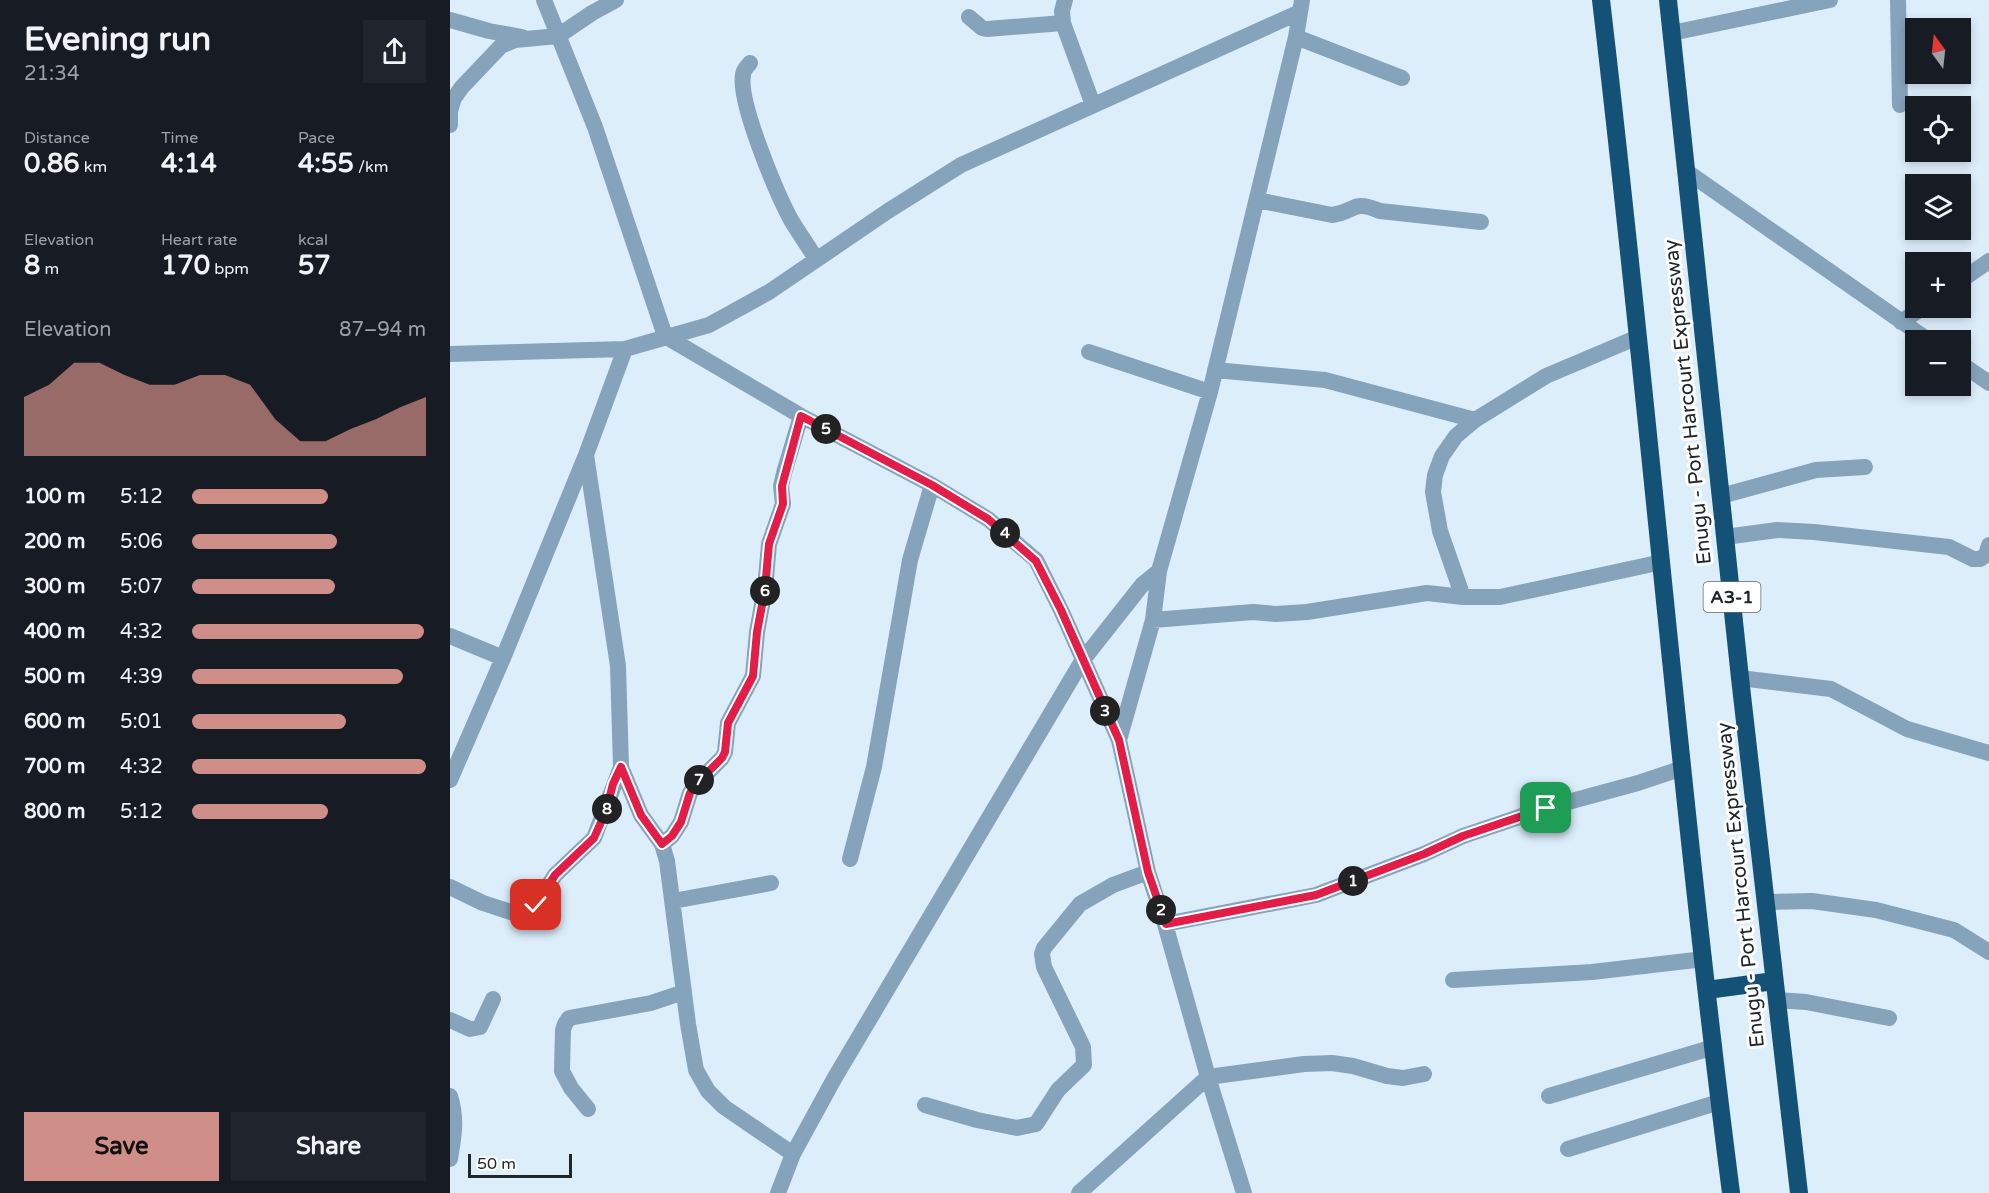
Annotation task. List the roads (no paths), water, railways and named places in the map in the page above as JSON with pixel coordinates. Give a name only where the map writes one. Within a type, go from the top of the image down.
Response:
[{"type":"highway","points":[[1601,0],[1719,1102],[1731,1193]]},
{"type":"highway","name":"Enugu - Port Harcourt Expressway","points":[[1668,0],[1740,678],[1799,1193]]},
{"type":"highway","points":[[1707,990],[1775,990]]},
{"type":"street","points":[[544,0],[595,127],[665,336],[801,416],[932,485],[988,519],[1036,561],[1061,610],[1119,740],[1148,872],[1166,924],[1208,1077],[1244,1193]]},
{"type":"street","points":[[450,125],[452,105],[462,87],[507,42],[558,36],[616,0]]},
{"type":"street","points":[[1065,0],[1062,11],[1063,23],[1093,105]]},
{"type":"street","points":[[1672,33],[1830,0]]},
{"type":"street","points":[[1898,0],[1900,105]]},
{"type":"street","points":[[1119,740],[1153,620],[1159,572],[1210,392],[1296,37],[1301,6]]},
{"type":"street","points":[[450,354],[625,349],[709,325],[769,292],[888,210],[961,165],[1301,6]]},
{"type":"street","points":[[969,17],[982,28],[987,29],[1063,23]]},
{"type":"street","points":[[450,20],[489,31],[529,38]]},
{"type":"street","points":[[1296,37],[1402,78]]},
{"type":"street","points":[[750,63],[743,74],[742,86],[770,177],[791,219],[816,260]]},
{"type":"street","points":[[1686,171],[1913,330]]},
{"type":"street","points":[[1257,200],[1332,215],[1340,214],[1355,206],[1366,206],[1380,211],[1481,222]]},
{"type":"street","points":[[1971,273],[1989,261]]},
{"type":"street","points":[[1901,322],[1907,318]]},
{"type":"street","points":[[1463,597],[1440,531],[1433,492],[1442,456],[1456,436],[1475,420],[1546,376],[1638,337]]},
{"type":"street","points":[[451,776],[503,658],[586,455],[625,349]]},
{"type":"street","points":[[1089,352],[1210,392]]},
{"type":"street","points":[[1215,370],[1325,380],[1475,420]]},
{"type":"street","points":[[1971,371],[1989,383]]},
{"type":"street","points":[[662,844],[672,836],[681,822],[690,793],[722,758],[725,752],[728,723],[753,676],[769,544],[783,504],[782,486],[801,416]]},
{"type":"street","points":[[586,455],[618,666],[621,767],[641,815],[662,844],[667,861],[696,1070],[708,1091],[724,1107],[793,1154]]},
{"type":"street","points":[[1721,496],[1816,470],[1865,467]]},
{"type":"street","points":[[850,859],[874,767],[910,560],[932,485]]},
{"type":"street","points":[[1725,537],[1777,530],[1814,532],[1949,547],[1973,559],[1980,559],[1986,555],[1989,545]]},
{"type":"street","points":[[1153,620],[1253,612],[1276,614],[1307,612],[1427,593],[1463,597],[1500,597],[1662,562]]},
{"type":"street","points":[[778,1193],[793,1154],[834,1079],[1082,661],[1142,585],[1159,572]]},
{"type":"street","points":[[450,636],[503,658]]},
{"type":"street","points":[[1740,678],[1831,689],[1908,729],[1989,753]]},
{"type":"street","points":[[450,887],[483,903],[520,915],[525,913],[536,905],[555,875],[594,838],[621,767]]},
{"type":"street","points":[[1166,924],[1316,895],[1424,854],[1463,836],[1546,808],[1683,768]]},
{"type":"street","points":[[925,1105],[977,1120],[1017,1128],[1035,1124],[1058,1090],[1084,1065],[1085,1058],[1083,1047],[1044,967],[1042,954],[1044,948],[1080,904],[1113,885],[1148,872]]},
{"type":"street","points":[[673,901],[771,883]]},
{"type":"street","points":[[1765,902],[1812,901],[1876,910],[1954,930],[1989,952]]},
{"type":"street","points":[[1453,980],[1592,972],[1704,959]]},
{"type":"street","points":[[1775,990],[1806,1002],[1889,1018]]},
{"type":"street","points":[[588,1109],[571,1088],[562,1071],[564,1024],[569,1018],[651,1003],[684,992]]},
{"type":"street","points":[[450,1020],[470,1029],[480,1027],[493,999]]},
{"type":"street","points":[[1549,1095],[1714,1047]]},
{"type":"street","points":[[1079,1193],[1208,1077],[1313,1063],[1353,1066],[1403,1078],[1424,1074]]},
{"type":"street","points":[[450,1096],[454,1109],[455,1130],[450,1159]]},
{"type":"street","points":[[1568,1149],[1719,1102]]}]
